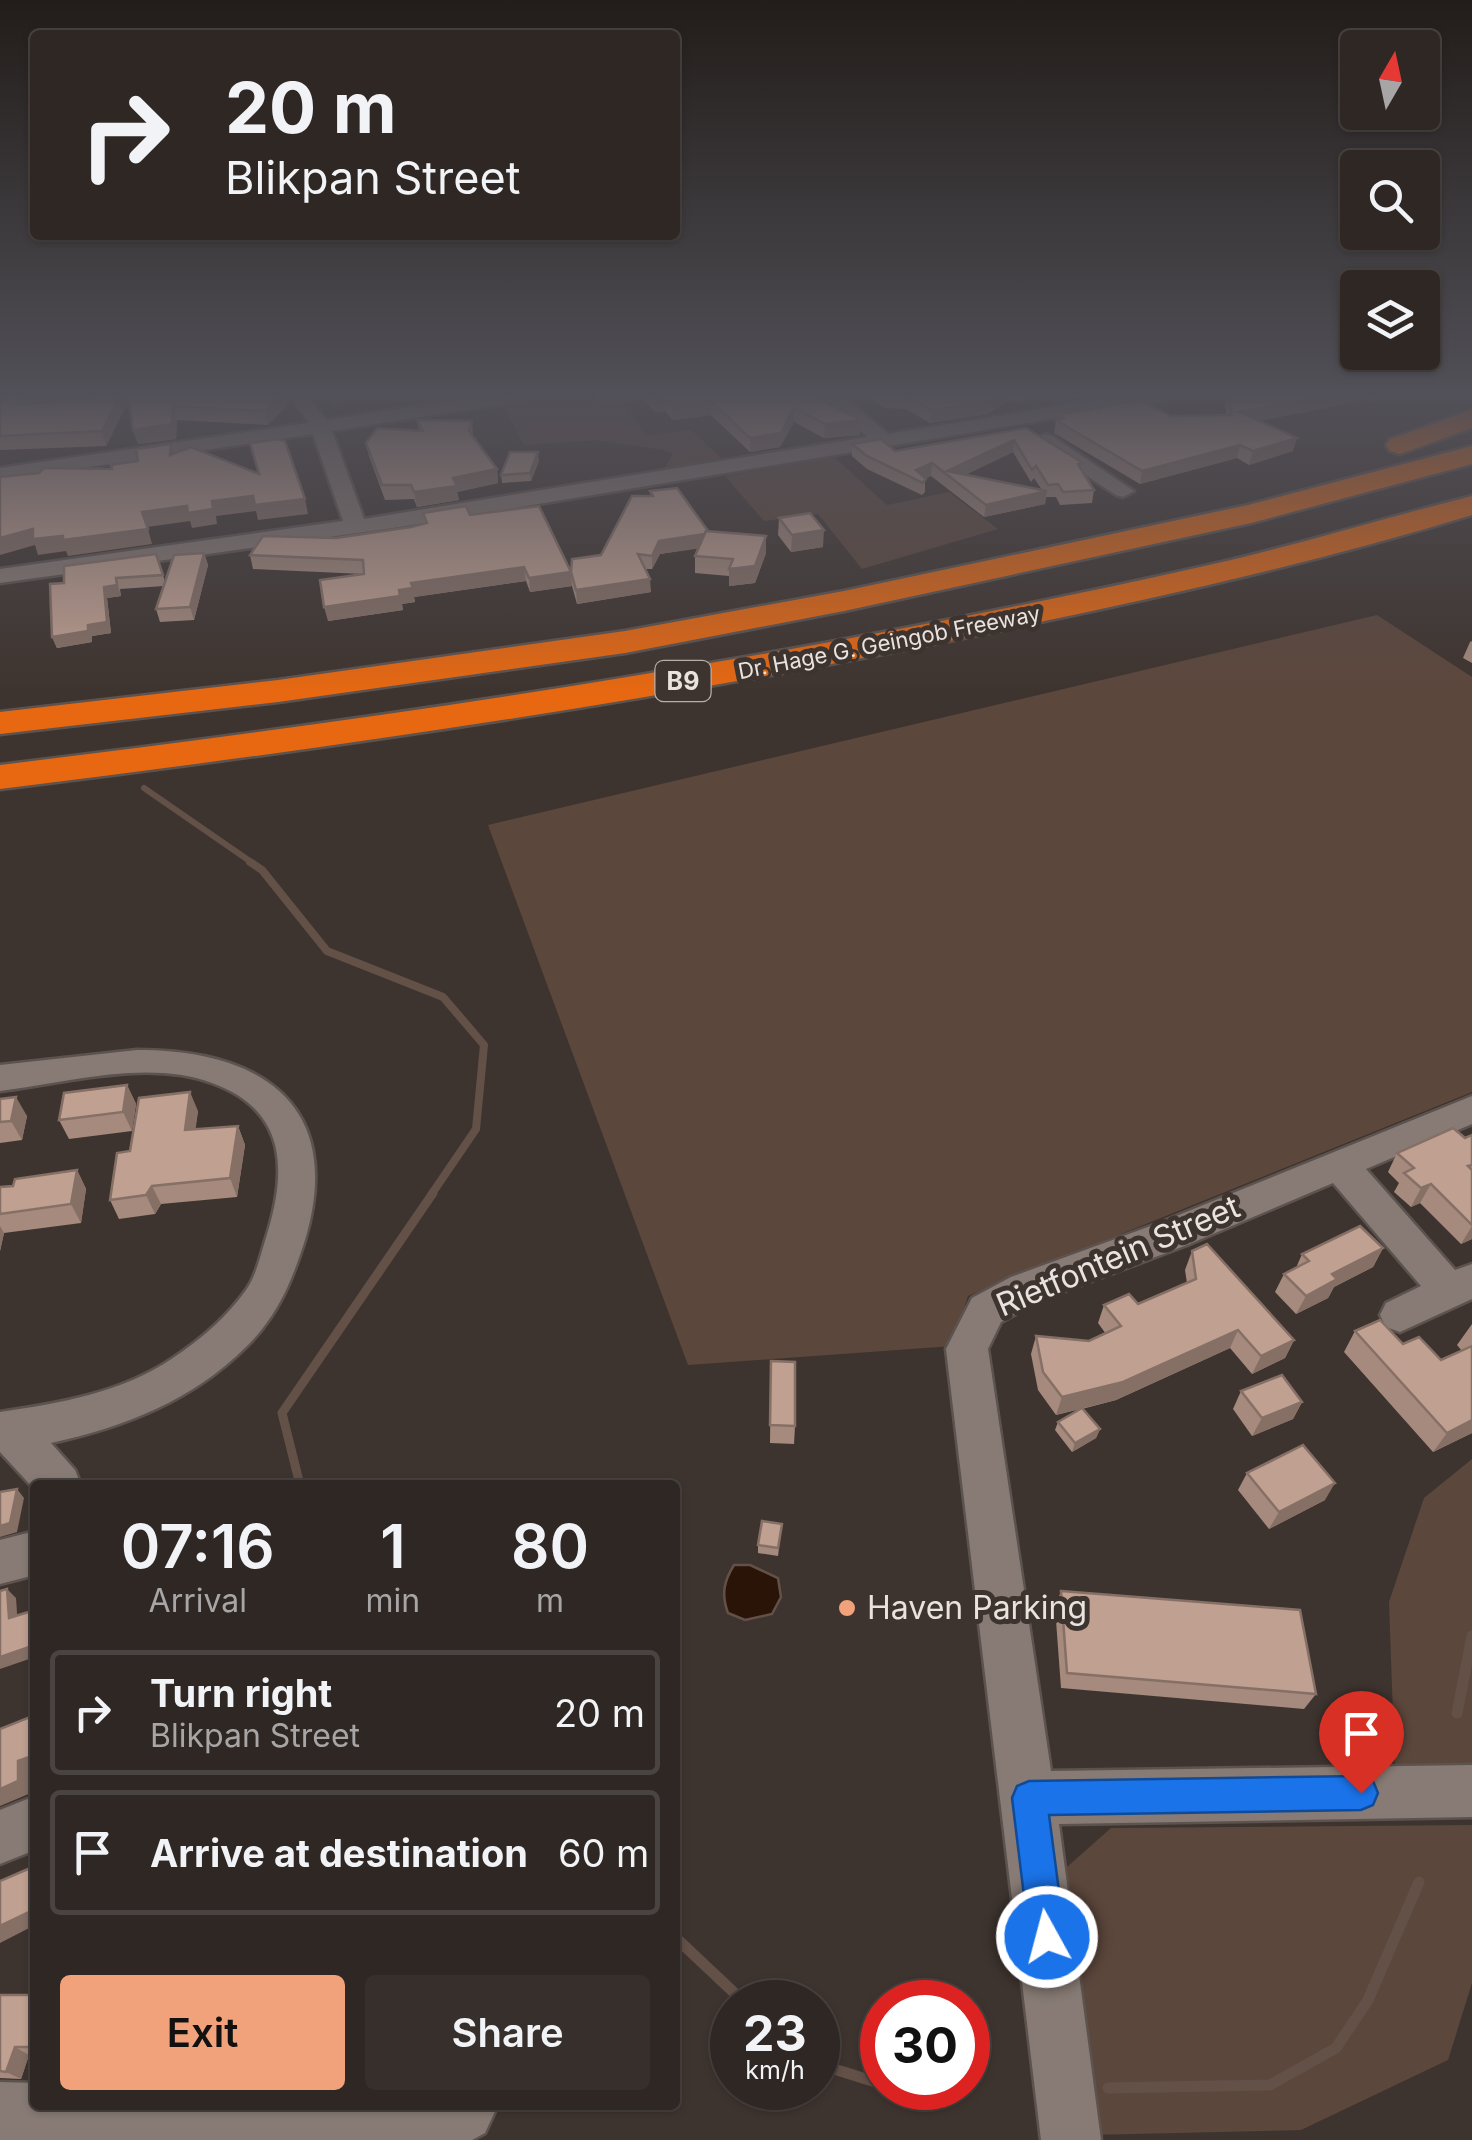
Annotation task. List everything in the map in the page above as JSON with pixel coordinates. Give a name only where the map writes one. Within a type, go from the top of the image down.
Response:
[{"type":"highway","points":[[994,570],[1251,494]]},
{"type":"highway","name":"Dr. Hage G. Geingob Freeway","points":[[0,723],[278,691],[626,642],[994,570],[1328,494]]},
{"type":"highway","name":"Dr. Hage G. Geingob Freeway","points":[[0,777],[556,703],[880,647],[1358,541],[1472,504]]},
{"type":"highway","points":[[1358,541],[1472,517]]},
{"type":"street","points":[[343,494],[354,525]]},
{"type":"street","points":[[0,576],[561,494]]},
{"type":"street","points":[[0,1078],[150,1062],[185,1063],[222,1072],[270,1102],[284,1117],[300,1154],[299,1187],[271,1283],[258,1305],[234,1331],[189,1370],[154,1393],[100,1411],[6,1431]]},
{"type":"street","name":"Rietfontein Street","points":[[1071,2140],[967,1349],[975,1326],[986,1310],[1025,1289],[1172,1234],[1472,1109]]},
{"type":"street","points":[[1338,1164],[1460,1284],[1400,1315]]},
{"type":"street","points":[[6,1431],[53,1480]]},
{"type":"street","points":[[0,1562],[30,1554]]},
{"type":"street","points":[[1029,1798],[1472,1791]]},
{"type":"street","points":[[0,1837],[30,1825]]},
{"type":"street","points":[[0,2112],[437,2126],[465,2110]]},
{"type":"shaded area","points":[[740,494],[875,494],[887,505],[951,494],[998,529],[862,569],[818,514],[764,521]]},
{"type":"shaded area","points":[[1377,615],[1472,677],[1472,1092],[968,1296],[952,1346],[688,1365],[488,825]]},
{"type":"shaded area","points":[[1472,1459],[1472,1771],[1395,1771],[1389,1602],[1424,1498]]},
{"type":"shaded area","points":[[734,1565],[750,1565],[778,1578],[781,1597],[772,1614],[745,1620],[728,1613],[725,1588]]},
{"type":"shaded area","points":[[1472,1825],[1472,1983],[1448,2060],[1301,2130],[1089,2135],[1067,1867],[1111,1828]]},
{"type":"building","points":[[0,494],[303,494],[305,499],[255,505],[253,496],[212,501],[213,509],[188,513],[187,506],[142,512],[148,529],[63,540],[63,536],[33,539],[33,529],[0,538]]},
{"type":"building","points":[[681,494],[708,531],[659,541],[652,556],[638,554],[650,579],[576,590],[572,559],[601,555],[632,496]]},
{"type":"building","points":[[972,494],[1035,494],[986,505]]},
{"type":"building","points":[[466,506],[470,515],[539,506],[571,572],[529,578],[524,567],[411,583],[413,588],[399,590],[400,596],[324,607],[320,580],[364,574],[363,560],[250,555],[263,536],[336,538],[411,527],[427,523],[423,513]]},
{"type":"building","points":[[810,513],[824,530],[792,535],[779,518]]},
{"type":"building","points":[[706,531],[766,536],[755,566],[729,569],[733,559],[695,556]]},
{"type":"building","points":[[204,553],[190,607],[156,609],[174,555]]},
{"type":"building","points":[[156,554],[163,575],[116,578],[117,585],[104,587],[107,622],[88,625],[88,631],[52,637],[50,584],[64,583],[64,566]]},
{"type":"building","points":[[127,1085],[123,1112],[59,1120],[64,1093]]},
{"type":"building","points":[[190,1092],[185,1130],[238,1126],[230,1178],[152,1186],[146,1195],[110,1200],[117,1153],[130,1151],[139,1098]]},
{"type":"building","points":[[16,1097],[11,1121],[0,1122],[0,1099]]},
{"type":"building","points":[[1453,1128],[1465,1138],[1472,1135],[1472,1165],[1468,1166],[1472,1170],[1472,1225],[1431,1184],[1421,1188],[1404,1173],[1414,1168],[1397,1153]]},
{"type":"building","points":[[77,1170],[71,1204],[0,1214],[0,1187],[13,1186],[15,1179]]},
{"type":"building","points":[[1360,1226],[1383,1248],[1332,1274],[1337,1279],[1306,1296],[1284,1274],[1309,1261],[1302,1254]]},
{"type":"building","points":[[1207,1244],[1294,1340],[1261,1356],[1238,1330],[1123,1382],[1062,1397],[1043,1372],[1036,1336],[1089,1341],[1121,1326],[1104,1305],[1129,1294],[1138,1304],[1196,1279],[1192,1251]]},
{"type":"building","points":[[1380,1320],[1403,1344],[1419,1337],[1441,1360],[1472,1346],[1472,1420],[1447,1433],[1355,1331]]},
{"type":"building","points":[[771,1361],[795,1362],[795,1426],[770,1425]]},
{"type":"building","points":[[1282,1375],[1302,1402],[1262,1418],[1241,1391]]},
{"type":"building","points":[[1082,1408],[1100,1429],[1075,1443],[1058,1422]]},
{"type":"building","points":[[1303,1445],[1335,1483],[1279,1512],[1247,1473]]},
{"type":"building","points":[[17,1489],[10,1523],[0,1526],[0,1492]]},
{"type":"building","points":[[762,1521],[782,1524],[778,1548],[758,1545]]},
{"type":"building","points":[[7,1589],[9,1618],[30,1612],[30,1647],[0,1657],[0,1591]]},
{"type":"building","points":[[1061,1591],[1300,1610],[1316,1694],[1067,1673]]},
{"type":"building","points":[[30,1717],[30,1757],[18,1761],[18,1781],[0,1789],[0,1729]]},
{"type":"building","points":[[30,1868],[30,1911],[0,1926],[0,1881]]},
{"type":"building","points":[[0,1995],[30,1995],[30,2047],[15,2047],[6,2072],[0,2071]]},
{"type":"waterway","points":[[144,788],[254,864]]},
{"type":"waterway","points":[[250,862],[262,870],[327,951],[443,997],[484,1045],[476,1129],[431,1195]]},
{"type":"waterway","points":[[299,1480],[282,1413],[433,1193]]},
{"type":"waterway","points":[[1457,1713],[1472,1636]]},
{"type":"waterway","points":[[1108,2088],[1270,2085],[1336,2048],[1368,2000],[1419,1882]]},
{"type":"waterway","points":[[680,1942],[721,1980]]},
{"type":"waterway","points":[[840,2071],[860,2077]]},
{"type":"place","name":"Haven Parking","points":[[847,1608]]},
{"type":"route","points":[[1047,1937],[1029,1798],[1361,1793]]}]
